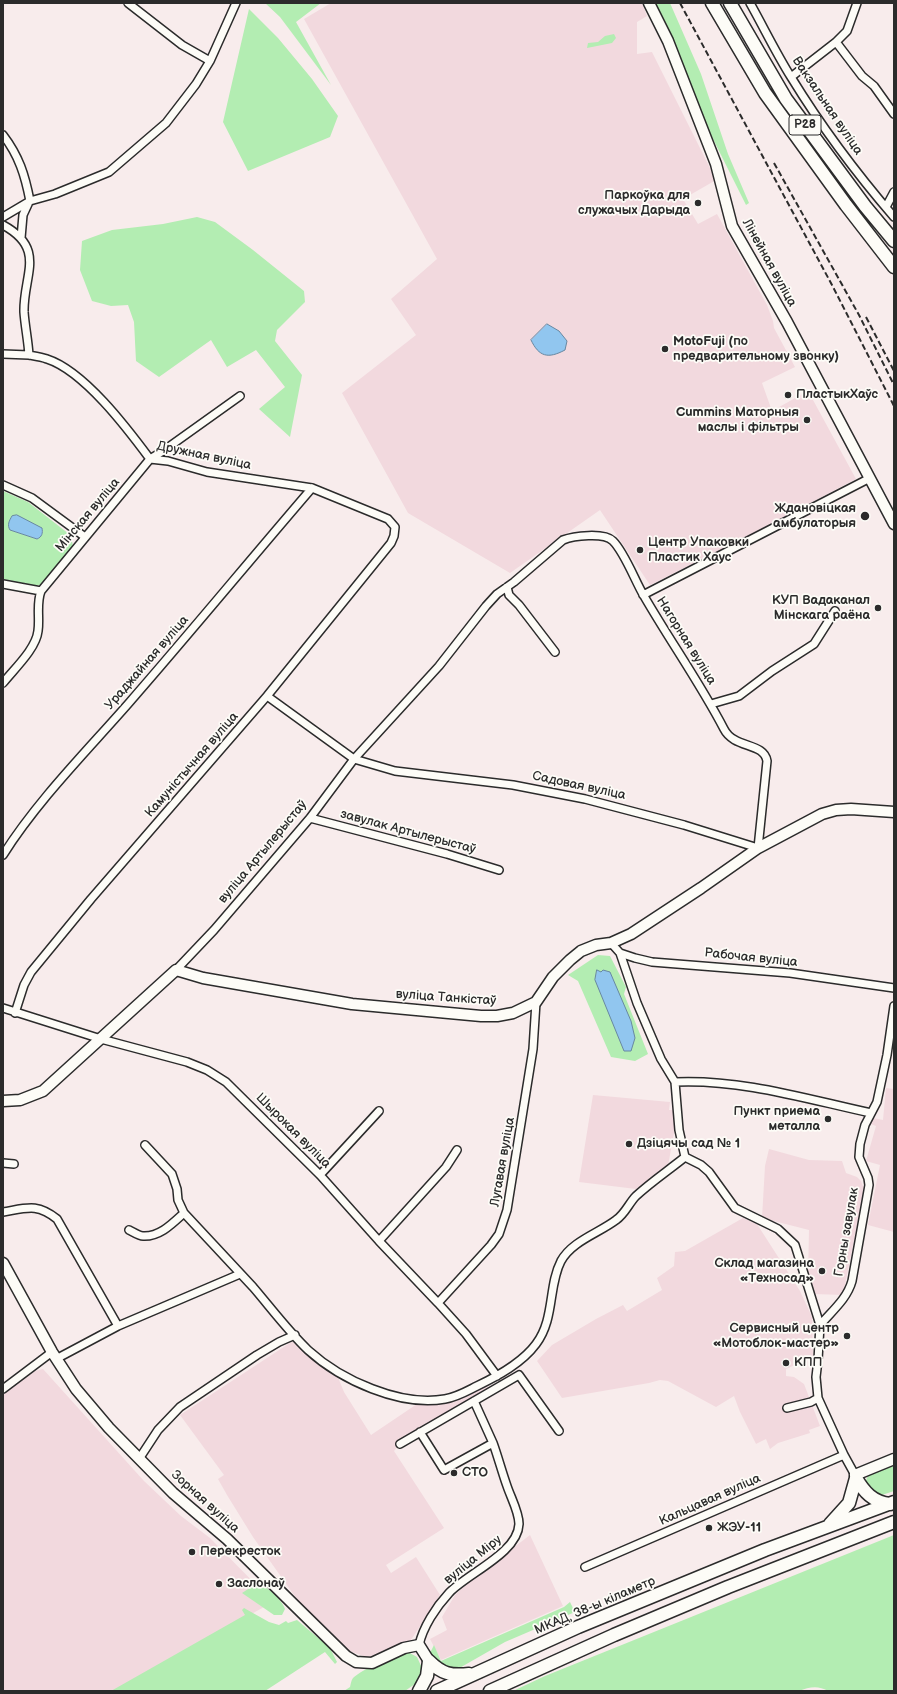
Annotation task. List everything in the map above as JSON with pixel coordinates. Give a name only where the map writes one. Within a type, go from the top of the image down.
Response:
[{"type":"highway","name":"Р28","points":[[712,3],[765,93],[828,181],[894,267]]},
{"type":"highway","name":"Р28","points":[[730,3],[786,99],[865,206],[894,241]]},
{"type":"highway","points":[[855,1476],[866,1494],[881,1503],[892,1503]]},
{"type":"highway","points":[[828,1526],[849,1503],[855,1476]]},
{"type":"highway","name":"МКАД, 38-ы кіламетр","points":[[437,1691],[578,1627],[765,1550],[892,1503]]},
{"type":"highway","points":[[493,1690],[614,1635],[774,1569],[894,1522]]},
{"type":"highway","points":[[429,1661],[440,1671],[449,1674],[476,1673]]},
{"type":"highway","points":[[419,1691],[427,1676],[429,1661]]},
{"type":"street","points":[[128,3],[182,45],[210,61]]},
{"type":"street","points":[[3,216],[30,201],[55,194],[109,172],[166,123],[196,84],[210,61],[236,3]]},
{"type":"street","name":"Лінейная вуліца","points":[[649,3],[668,41],[716,164],[732,226],[787,322],[894,524]]},
{"type":"street","name":"Вакзальная вуліца","points":[[750,3],[791,77],[836,144],[886,208],[894,216]]},
{"type":"street","points":[[791,77],[847,32],[857,3]]},
{"type":"street","points":[[836,42],[862,76],[874,86],[894,114]]},
{"type":"street","points":[[3,135],[21,164],[26,178],[30,201],[23,215],[21,238],[31,263],[24,311],[29,355]]},
{"type":"street","points":[[886,208],[894,192]]},
{"type":"street","points":[[3,225],[21,238]]},
{"type":"street","name":"Дружная вуліца","points":[[3,354],[29,355],[48,359],[77,377],[91,390],[132,435],[150,458],[207,472],[312,488],[388,519],[395,527],[394,536]]},
{"type":"street","name":"Мінская вуліца","points":[[41,591],[150,458],[163,451],[240,396]]},
{"type":"street","points":[[643,595],[870,478]]},
{"type":"street","points":[[3,485],[32,498],[85,537]]},
{"type":"street","name":"Ураджайная вуліца","points":[[3,855],[17,833],[57,784],[133,698],[312,488]]},
{"type":"street","name":"Камуністычная вуліца","points":[[15,1012],[24,986],[31,972],[91,899],[267,696],[390,543],[394,536]]},
{"type":"street","name":"Нагорная вуліца","points":[[514,582],[563,540],[570,537],[605,536],[613,540],[643,595],[711,704],[728,736],[739,743],[759,749],[767,757],[758,848]]},
{"type":"street","name":"вуліца Артылерыстаў","points":[[3,1101],[20,1100],[43,1091],[176,970],[214,930],[310,818],[354,759],[439,666],[486,606],[497,594],[514,582]]},
{"type":"street","points":[[3,584],[41,591],[38,598],[38,631],[36,639],[32,648],[3,683]]},
{"type":"street","points":[[507,587],[509,595],[519,605],[555,652]]},
{"type":"street","points":[[711,704],[739,696],[772,671],[814,644],[836,611]]},
{"type":"street","name":"Садовая вуліца","points":[[267,696],[354,759],[395,771],[513,785],[585,799],[684,825],[758,848]]},
{"type":"street","points":[[758,848],[822,814],[829,812],[852,809],[894,812]]},
{"type":"street","name":"завулак Артылерыстаў","points":[[310,818],[447,854],[499,870]]},
{"type":"street","name":"вуліца Танкістаў","points":[[176,970],[203,978],[352,1004],[497,1016],[513,1014],[536,1002],[553,977],[581,951],[596,945],[611,943],[631,934],[758,848]]},
{"type":"street","points":[[611,943],[620,953],[637,1004],[661,1059],[675,1082],[679,1130],[685,1157]]},
{"type":"street","name":"Рабочая вуліца","points":[[620,953],[652,962],[790,973],[894,988]]},
{"type":"street","name":"Лугавая вуліца","points":[[438,1303],[491,1246],[499,1234],[504,1222],[534,1048],[536,1002]]},
{"type":"street","name":"Горны завулак","points":[[820,1325],[844,1299],[852,1281],[869,1185],[868,1178],[859,1157],[860,1144],[865,1125],[877,1102],[886,1062],[894,1006]]},
{"type":"street","name":"Шырокая вуліца","points":[[3,1008],[101,1039],[187,1062],[207,1070],[226,1082],[320,1175],[379,1241],[438,1303],[466,1334],[497,1376]]},
{"type":"street","points":[[675,1082],[700,1081],[728,1083],[788,1093],[871,1113]]},
{"type":"street","points":[[320,1175],[379,1111]]},
{"type":"street","points":[[145,1145],[172,1174],[177,1189],[178,1200],[184,1213],[308,1349],[342,1375],[359,1383],[397,1396],[424,1400],[444,1399],[456,1396],[497,1376],[527,1355],[537,1343],[546,1327],[557,1276],[561,1262],[566,1254],[574,1246],[618,1218],[634,1197],[685,1157]]},
{"type":"street","points":[[379,1241],[446,1167],[457,1150]]},
{"type":"street","points":[[685,1157],[701,1165],[709,1172],[735,1208],[778,1229],[795,1245],[820,1325],[816,1377],[818,1398],[855,1476],[894,1459]]},
{"type":"street","points":[[3,1163],[14,1164]]},
{"type":"street","points":[[3,1212],[30,1208],[46,1210],[57,1219],[118,1326]]},
{"type":"street","points":[[129,1230],[142,1237],[155,1234],[167,1228],[184,1213]]},
{"type":"street","name":"Зорная вуліца","points":[[3,1263],[7,1277],[54,1356],[76,1389],[109,1428],[173,1493],[227,1539],[346,1656],[356,1662],[372,1663],[404,1648],[419,1646]]},
{"type":"street","points":[[3,1389],[54,1356],[118,1326],[240,1274]]},
{"type":"street","points":[[139,1459],[150,1440],[180,1407],[257,1355],[279,1342],[295,1335]]},
{"type":"street","points":[[400,1444],[519,1375],[559,1431]]},
{"type":"street","points":[[787,1408],[811,1402],[818,1398]]},
{"type":"street","name":"вуліца Міру","points":[[419,1646],[428,1623],[449,1593],[505,1551],[512,1543],[519,1524],[493,1443],[474,1402]]},
{"type":"street","points":[[420,1432],[444,1470],[493,1443]]},
{"type":"street","name":"Кальцавая вуліца","points":[[585,1567],[844,1455]]},
{"type":"street","points":[[419,1646],[429,1661]]},
{"type":"shaded area","points":[[331,3],[642,3],[647,16],[637,22],[637,54],[652,52],[716,180],[683,199],[698,224],[717,214],[767,305],[774,328],[795,367],[762,383],[772,411],[806,392],[813,400],[856,479],[650,585],[600,510],[510,573],[408,513],[342,393],[416,335],[391,299],[437,259],[304,19]]},
{"type":"shaded area","points":[[886,1088],[894,1089],[894,1232],[868,1225],[880,1165],[866,1161],[876,1126],[871,1124],[873,1118],[883,1120]]},
{"type":"shaded area","points":[[593,1095],[670,1102],[669,1110],[672,1110],[677,1116],[668,1166],[636,1189],[579,1182]]},
{"type":"shaded area","points":[[769,1149],[809,1160],[842,1161],[846,1173],[857,1177],[861,1181],[864,1189],[843,1295],[814,1294],[808,1277],[809,1230],[762,1218],[765,1166]]},
{"type":"shaded area","points":[[743,1218],[757,1224],[800,1291],[812,1317],[813,1357],[786,1369],[786,1376],[794,1377],[804,1384],[820,1426],[809,1430],[810,1433],[778,1443],[770,1449],[766,1439],[756,1444],[740,1412],[734,1396],[716,1407],[668,1381],[660,1380],[562,1398],[537,1361],[552,1345],[623,1305],[627,1311],[662,1290],[657,1278],[674,1266],[675,1252],[685,1251]]},
{"type":"shaded area","points":[[296,1339],[337,1375],[344,1392],[371,1435],[417,1404],[452,1400],[486,1385],[490,1392],[400,1444],[394,1451],[444,1528],[386,1565],[391,1573],[416,1557],[440,1595],[411,1640],[370,1658],[346,1650],[301,1605],[253,1537],[227,1495],[218,1479],[224,1475],[180,1415]]},
{"type":"shaded area","points":[[43,1369],[144,1481],[181,1516],[210,1538],[273,1602],[113,1691],[3,1691],[3,1394],[35,1371]]},
{"type":"shaded area","points":[[530,1535],[563,1606],[441,1660],[430,1639],[447,1630],[442,1617],[455,1595],[470,1581]]},
{"type":"green space","points":[[265,3],[321,3],[296,22],[331,85],[280,17]]},
{"type":"green space","points":[[649,3],[670,3],[701,74],[728,154],[749,203],[746,205],[680,73]]},
{"type":"green space","points":[[249,9],[278,38],[312,79],[338,116],[330,137],[248,171],[223,122]]},
{"type":"green space","points":[[614,34],[616,38],[612,43],[587,48],[588,43],[598,42],[605,36]]},
{"type":"green space","points":[[197,217],[215,222],[304,291],[305,302],[277,330],[275,341],[302,375],[290,437],[259,409],[285,387],[256,350],[227,367],[211,340],[159,377],[136,361],[134,322],[128,305],[111,306],[92,301],[80,270],[82,241],[112,230],[163,224]]},
{"type":"green space","points":[[3,491],[28,502],[69,534],[73,547],[42,584],[36,586],[3,579]],"holes":[[[42,528],[41,536],[37,539],[10,530]]]},
{"type":"green space","points":[[598,955],[610,956],[626,987],[624,994],[648,1054],[635,1061],[611,1057],[578,981],[568,975]]},
{"type":"green space","points":[[894,1463],[894,1491],[879,1496],[865,1483],[868,1475]]},
{"type":"green space","points":[[894,1535],[894,1691],[828,1691],[814,1687],[799,1691],[513,1691],[545,1676]]},
{"type":"green space","points":[[256,1584],[269,1590],[277,1597],[285,1609],[282,1615],[274,1615],[242,1593]]},
{"type":"green space","points":[[570,1602],[575,1612],[505,1642],[456,1670],[438,1665],[430,1653],[434,1645],[441,1661],[564,1607]]},
{"type":"green space","points":[[244,1608],[269,1622],[279,1625],[286,1621],[288,1623],[297,1620],[330,1648],[337,1662],[335,1664],[325,1652],[265,1691],[111,1691],[245,1615],[242,1610]]},
{"type":"green space","points":[[408,1652],[417,1657],[422,1668],[422,1674],[419,1681],[405,1691],[344,1691],[350,1687],[353,1678],[363,1671],[387,1659]]},
{"type":"water","points":[[547,324],[559,331],[567,341],[565,350],[554,355],[545,355],[541,353],[537,350],[531,340]]},
{"type":"water","points":[[17,515],[42,528],[41,536],[37,539],[10,530],[10,520],[12,516]]},
{"type":"water","points":[[597,970],[601,972],[603,970],[610,972],[631,1021],[635,1038],[631,1051],[624,1051],[595,980]]},
{"type":"railway","points":[[680,3],[832,285],[894,406]]},
{"type":"railway","points":[[774,163],[859,315],[894,385]]},
{"type":"railway","points":[[866,317],[894,371]]},
{"type":"place","name":"Паркоўка для служачых Дарыда","points":[[698,203]]},
{"type":"place","name":"MotoFuji (по предварительному звонку)","points":[[665,349]]},
{"type":"place","name":"ПластыкХаўс","points":[[788,395]]},
{"type":"place","name":"Cummins Маторныя маслы і фільтры","points":[[807,420]]},
{"type":"place","name":"Ждановіцкая амбулаторыя","points":[[865,516]]},
{"type":"place","name":"Центр Упаковки Пластик Хаус","points":[[640,550]]},
{"type":"place","name":"КУП Вадаканал Мінскага раёна","points":[[878,608]]},
{"type":"place","name":"Пункт приема металла","points":[[828,1119]]},
{"type":"place","name":"Дзіцячы сад № 1","points":[[629,1144]]},
{"type":"place","name":"Склад магазина «Техносад»","points":[[822,1271]]},
{"type":"place","name":"Сервисный центр «Мотоблок-мастер»","points":[[847,1336]]},
{"type":"place","name":"КПП","points":[[786,1363]]},
{"type":"place","name":"СТО","points":[[454,1473]]},
{"type":"place","name":"ЖЭУ-11","points":[[709,1528]]},
{"type":"place","name":"Перекресток","points":[[192,1552]]},
{"type":"place","name":"Заслонаў","points":[[219,1584]]}]
